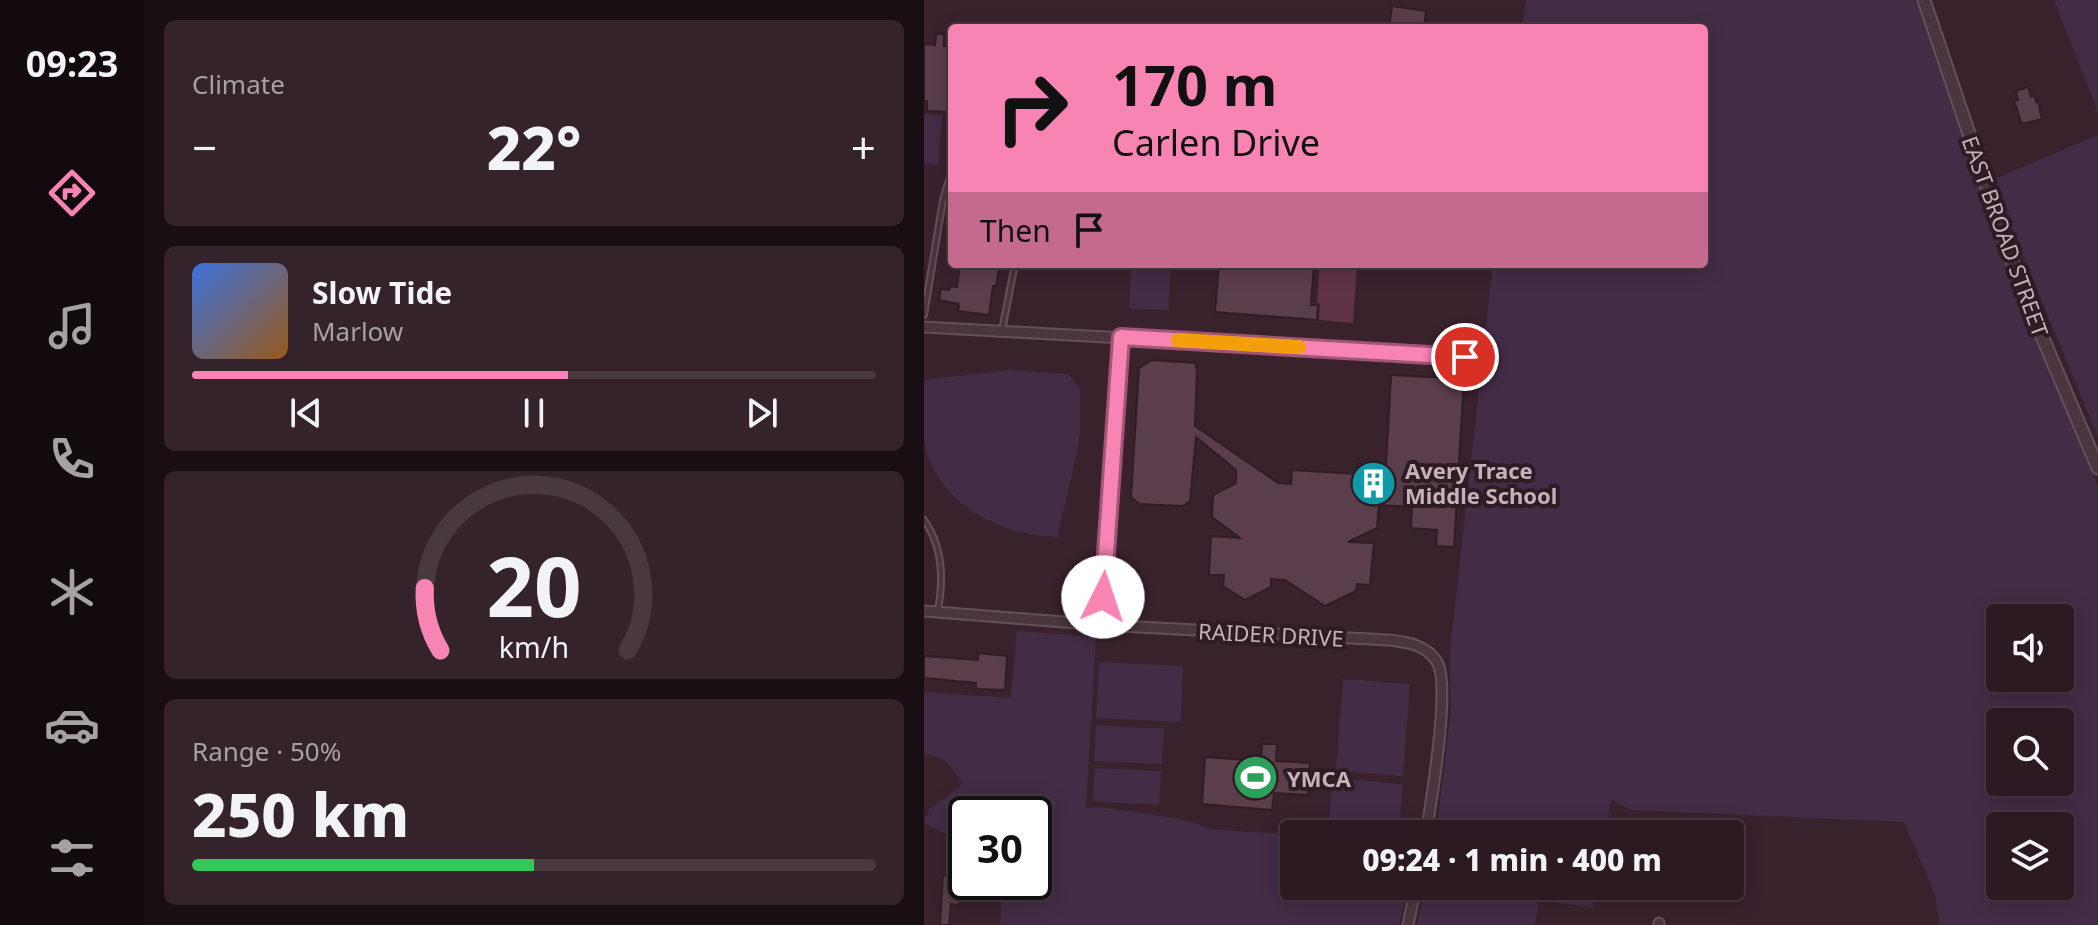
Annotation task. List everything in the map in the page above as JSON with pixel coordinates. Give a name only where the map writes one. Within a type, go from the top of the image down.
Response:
[{"type":"street","name":"EAST BROAD STREET","points":[[1924,0],[2019,282],[2098,468]]},
{"type":"street","points":[[924,327],[1465,357]]},
{"type":"street","points":[[1101,625],[1121,337]]},
{"type":"street","name":"RAIDER DRIVE","points":[[924,611],[1101,625],[1388,640],[1408,642],[1426,649],[1437,662],[1443,682],[1428,820]]},
{"type":"street","points":[[1408,925],[1413,900]]},
{"type":"lane","points":[[924,315],[948,183]]},
{"type":"lane","points":[[1002,330],[1014,268]]},
{"type":"lane","points":[[924,520],[941,558],[943,586],[938,612]]},
{"type":"shaded area","points":[[1526,0],[1918,0],[2024,311],[2098,486],[2098,925],[1940,925],[1935,894],[1904,822],[1632,810],[1611,800],[1607,820],[1438,820],[1451,712],[1450,650],[1493,268],[1708,268],[1708,24],[1523,24]]},
{"type":"shaded area","points":[[2098,0],[2098,113],[2055,2]]},
{"type":"shaded area","points":[[924,114],[942,115],[938,165],[924,164]]},
{"type":"shaded area","points":[[2098,135],[2098,437],[1992,180]]},
{"type":"shaded area","points":[[1131,268],[1170,268],[1169,310],[1129,309]]},
{"type":"shaded area","points":[[1320,268],[1357,268],[1353,323],[1319,320],[1320,303],[1317,303]]},
{"type":"shaded area","points":[[1008,370],[1068,374],[1080,388],[1078,449],[1057,537],[1014,530],[974,512],[943,483],[931,464],[924,443],[924,380]]},
{"type":"shaded area","points":[[1017,631],[1096,637],[1086,808],[1149,814],[1189,821],[1210,829],[1280,834],[1280,900],[1405,900],[1399,925],[1000,925],[1002,900],[1052,900],[1052,796],[948,796],[948,835],[924,823],[929,809],[963,784],[948,763],[924,754],[924,692],[1011,698]]},
{"type":"shaded area","points":[[1099,662],[1183,666],[1181,722],[1096,718]]},
{"type":"shaded area","points":[[1343,679],[1410,684],[1403,776],[1336,771]]},
{"type":"shaded area","points":[[1096,725],[1164,729],[1162,764],[1094,761]]},
{"type":"shaded area","points":[[1095,768],[1161,771],[1159,805],[1093,801]]},
{"type":"shaded area","points":[[1332,778],[1403,784],[1400,820],[1329,820]]},
{"type":"shaded area","points":[[1423,900],[1539,900],[1535,925],[1417,925]]},
{"type":"shaded area","points":[[1539,900],[1594,900],[1593,908]]},
{"type":"building","points":[[1392,6],[1426,11],[1424,24],[1390,24]]},
{"type":"building","points":[[936,34],[944,34],[944,46],[948,46],[948,112],[927,111],[927,101],[924,101],[924,44],[935,45]]},
{"type":"building","points":[[2028,87],[2031,97],[2034,95],[2036,102],[2038,100],[2042,119],[2022,124],[2014,101],[2018,100],[2016,91]]},
{"type":"building","points":[[959,268],[999,268],[989,315],[958,311],[959,304],[939,300],[941,289],[957,287]]},
{"type":"building","points":[[1219,268],[1314,268],[1311,305],[1318,305],[1317,320],[1215,312]]},
{"type":"building","name":"Avery Trace Middle School","points":[[1152,360],[1195,363],[1195,426],[1278,483],[1291,484],[1292,470],[1357,474],[1358,464],[1386,465],[1391,375],[1464,379],[1454,547],[1436,546],[1437,530],[1411,528],[1412,507],[1379,505],[1377,528],[1348,542],[1374,543],[1370,585],[1357,584],[1356,591],[1325,606],[1285,580],[1271,579],[1271,587],[1245,600],[1223,586],[1224,575],[1209,575],[1211,536],[1240,538],[1212,517],[1213,495],[1236,483],[1236,470],[1196,437],[1190,501],[1183,506],[1139,504],[1131,497],[1139,368]]},
{"type":"building","points":[[978,653],[1007,656],[1005,690],[976,689],[976,683],[924,678],[924,656],[978,660]]},
{"type":"building","name":"YMCA","points":[[1262,744],[1277,744],[1276,761],[1310,763],[1308,795],[1274,793],[1272,810],[1202,804],[1205,757],[1261,761]]},
{"type":"building","points":[[943,875],[948,875],[948,900],[959,900],[959,905],[951,904],[949,925],[940,925]]},
{"type":"slow traffic","points":[[1178,340],[1299,347]]},
{"type":"place","name":"Avery Trace Middle School","points":[[1374,483]]},
{"type":"place","name":"YMCA","points":[[1256,778]]},
{"type":"route","points":[[1103,597],[1121,337],[1465,357]]}]
